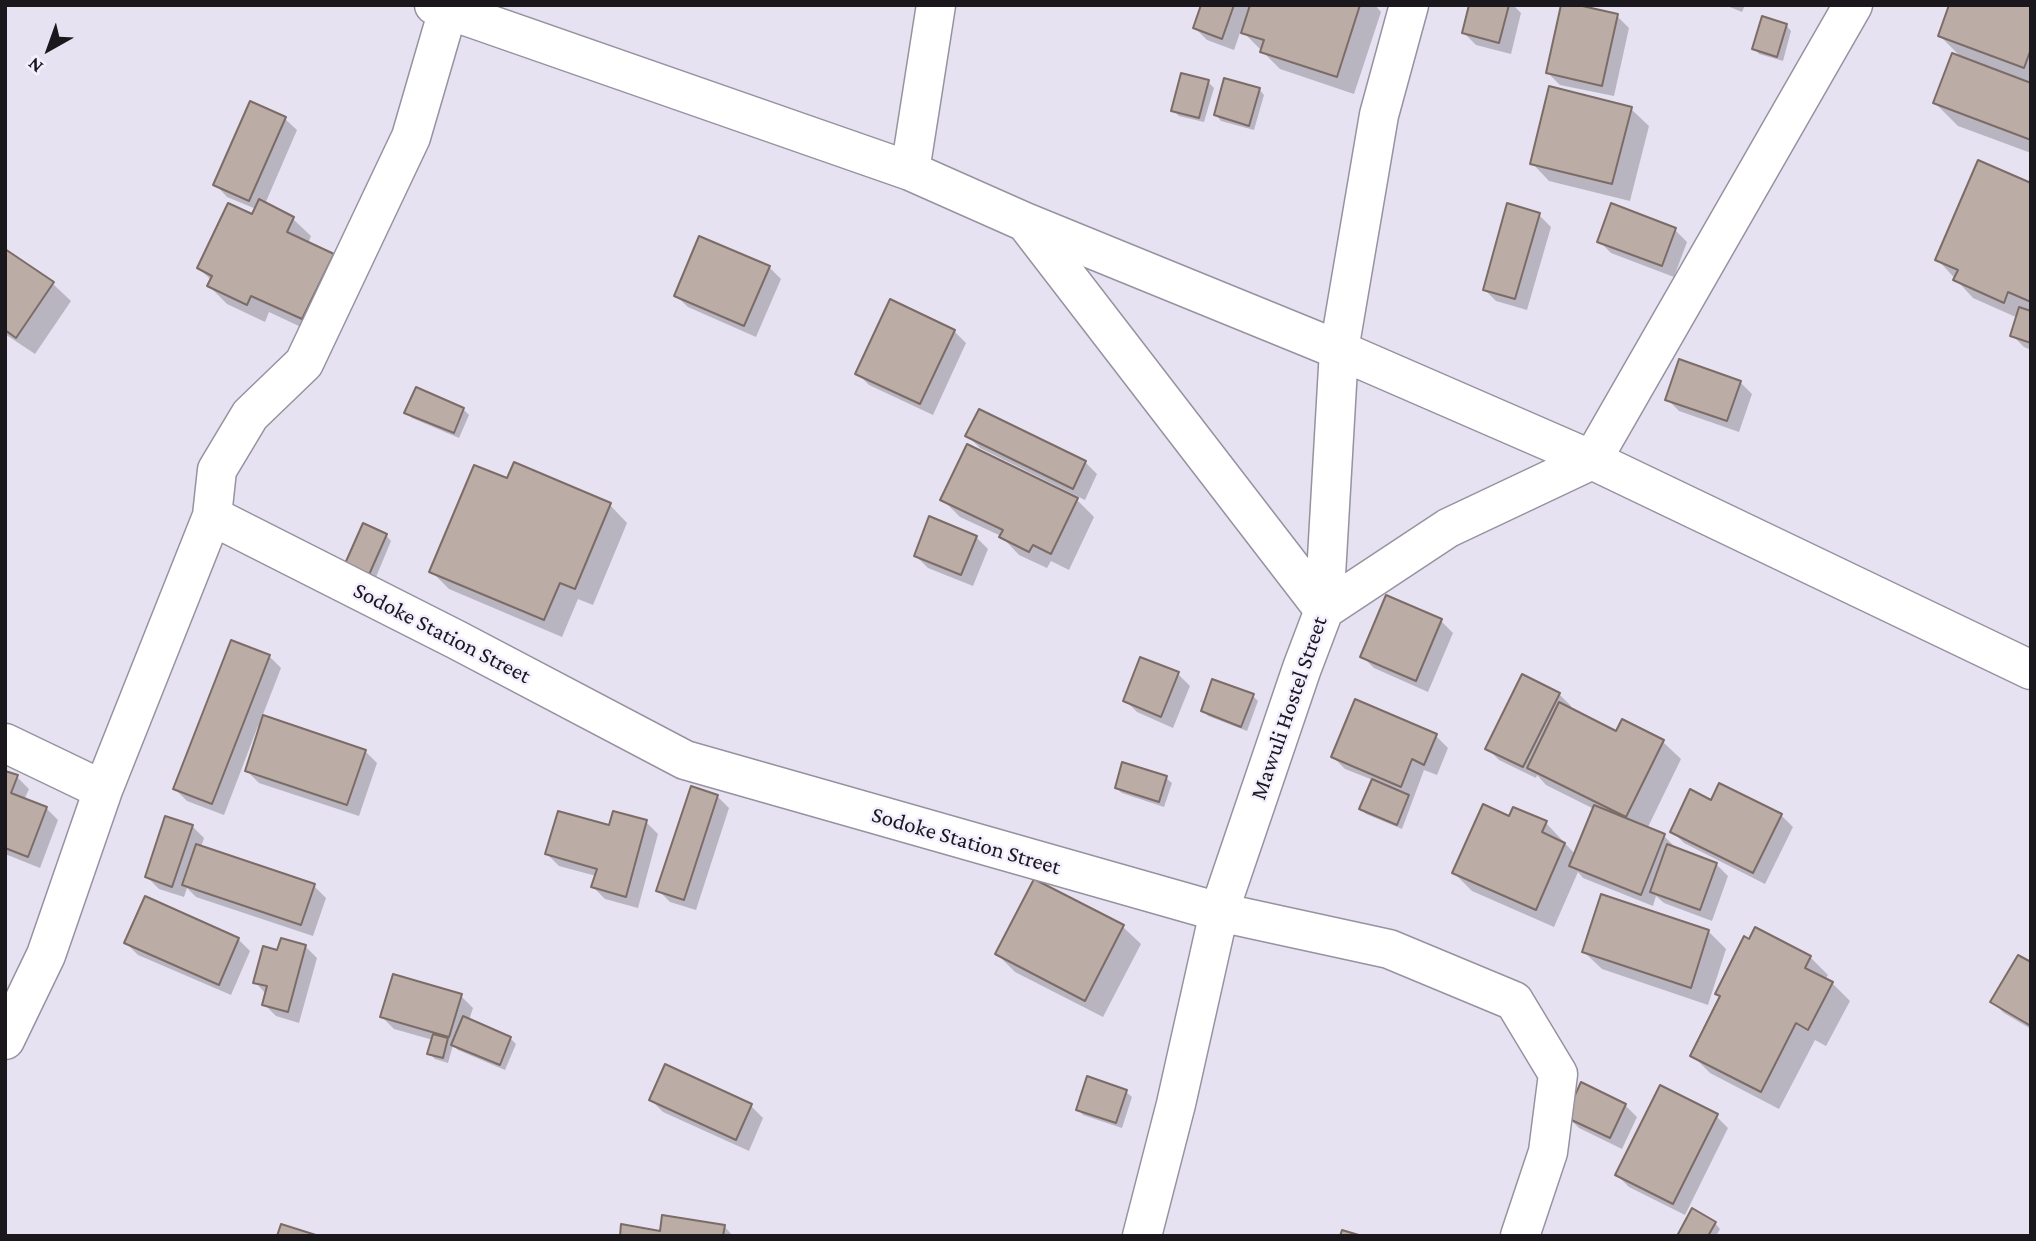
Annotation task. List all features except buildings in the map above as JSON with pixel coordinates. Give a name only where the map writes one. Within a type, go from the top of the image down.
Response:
[{"type":"street","points":[[909,171],[936,5]]},
{"type":"street","name":"Mawuli Hostel Street","points":[[1142,1236],[1176,1104],[1219,912],[1324,610],[1339,350],[1378,115],[1409,5]]},
{"type":"street","points":[[1026,222],[1324,610],[1448,528],[1592,460],[1853,5]]},
{"type":"street","points":[[5,1040],[46,955],[103,790],[212,516],[217,470],[250,415],[304,363],[411,138],[441,8],[909,171],[1026,222],[1339,350],[1592,460],[2031,670]]},
{"type":"street","name":"Sodoke Station Street","points":[[212,516],[457,640],[685,760],[1219,912],[1389,949],[1514,1001],[1558,1074],[1548,1152],[1520,1236]]},
{"type":"street","points":[[5,743],[103,790]]}]
